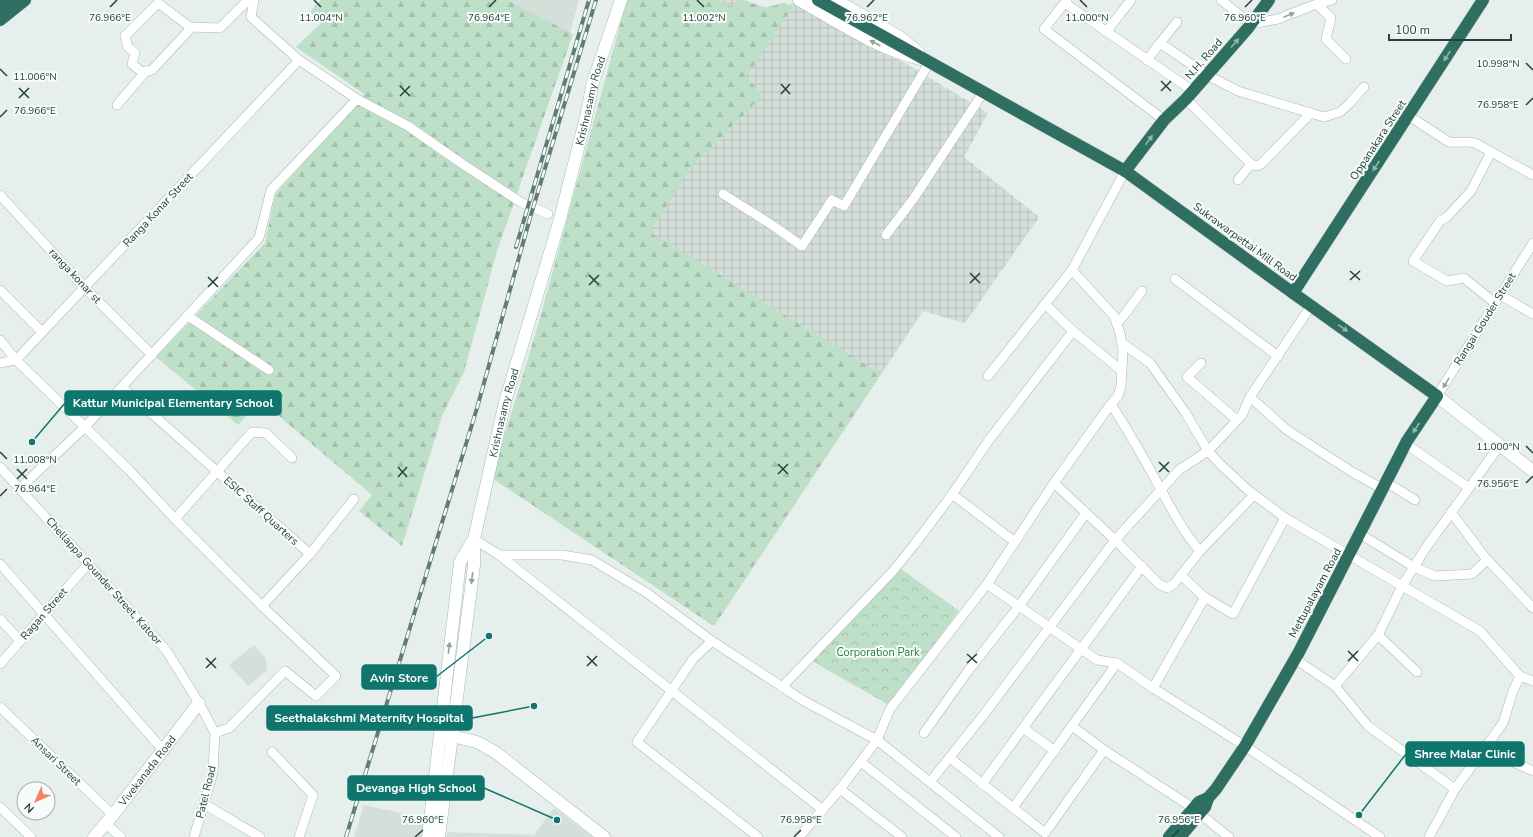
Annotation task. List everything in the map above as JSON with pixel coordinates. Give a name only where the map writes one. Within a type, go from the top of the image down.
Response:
[{"type":"highway","points":[[0,8],[10,0]]},
{"type":"highway","points":[[0,20],[25,0]]},
{"type":"highway","name":"Sukrawarpettai Mill Road","points":[[818,0],[1125,171],[1437,396]]},
{"type":"highway","name":"Oppanakara Street","points":[[1293,293],[1483,0]]},
{"type":"highway","name":"N.H. Road","points":[[1125,171],[1164,120],[1207,75],[1251,24],[1267,1]]},
{"type":"highway","name":"Mettupalayam Road","points":[[1169,837],[1194,809],[1205,807],[1208,798],[1245,746],[1295,659],[1406,444],[1437,396]]},
{"type":"highway","name":"Mettupalayam Road","points":[[1180,837],[1194,809]]},
{"type":"main road","name":"Krishnasamy Road","points":[[439,837],[474,565],[474,539],[505,402],[560,219],[586,117],[593,82],[621,0]]},
{"type":"main road","points":[[799,0],[882,47],[927,62]]},
{"type":"main road","points":[[836,0],[901,38],[919,52],[927,62]]},
{"type":"main road","name":"Sukrawarpettai Mill Road","points":[[1437,396],[1533,470]]},
{"type":"main road","points":[[428,837],[460,562],[474,539]]},
{"type":"main road","name":"Vivekanada Road","points":[[94,837],[199,703]]},
{"type":"main road","points":[[440,732],[477,742],[495,752],[604,837]]},
{"type":"street","points":[[192,27],[152,70],[142,72],[132,64],[135,53],[128,47],[125,36],[158,3],[190,27],[192,27],[220,28],[248,0]]},
{"type":"street","points":[[254,0],[251,17],[299,60],[357,99],[408,126],[460,163],[522,203],[548,214]]},
{"type":"street","points":[[844,0],[857,5],[860,9],[857,12]]},
{"type":"street","points":[[1106,32],[1131,0]]},
{"type":"street","points":[[1221,0],[1251,24],[1278,19],[1317,4],[1332,0]]},
{"type":"street","points":[[1164,120],[1044,29],[1066,2],[1147,60],[1189,95],[1251,164],[1256,166],[1260,164],[1311,113]]},
{"type":"street","points":[[1317,4],[1331,18],[1326,39],[1346,59]]},
{"type":"street","points":[[1147,60],[1177,22]]},
{"type":"street","points":[[1160,43],[1207,75],[1238,91],[1324,116],[1340,112],[1364,87]]},
{"type":"street","name":"Ranga Konar Street","points":[[16,360],[299,60]]},
{"type":"street","points":[[723,194],[802,246],[832,200],[844,206],[927,62]]},
{"type":"street","points":[[117,105],[146,71]]},
{"type":"street","points":[[886,235],[914,198],[983,93]]},
{"type":"street","points":[[20,488],[84,428],[259,238],[271,190],[357,99]]},
{"type":"street","points":[[1409,116],[1449,142],[1456,143],[1467,141],[1475,143],[1533,175]]},
{"type":"street","points":[[1491,152],[1471,191],[1447,217],[1440,221],[1413,261],[1447,281],[1464,278],[1498,299],[1533,314]]},
{"type":"street","points":[[1238,180],[1251,164]]},
{"type":"street","points":[[988,376],[1072,270],[1125,171]]},
{"type":"street","name":"ranga konar st","points":[[0,195],[85,288],[152,355]]},
{"type":"street","name":"Rangai Gouder Street","points":[[1437,396],[1533,243]]},
{"type":"street","points":[[799,837],[840,789],[877,740],[890,709],[987,584],[1054,483],[1118,396],[1121,386],[1123,351],[1117,324],[1114,316],[1072,270]]},
{"type":"street","points":[[1175,278],[1278,356]]},
{"type":"street","points":[[0,290],[42,332]]},
{"type":"street","points":[[1117,324],[1142,291]]},
{"type":"street","points":[[1045,304],[1073,331],[1122,371]]},
{"type":"street","points":[[930,782],[950,758],[1115,540],[1160,488],[1179,470],[1208,451],[1242,415],[1250,397],[1311,306]]},
{"type":"street","points":[[188,316],[269,370]]},
{"type":"street","points":[[782,687],[893,571],[952,494],[989,440],[1073,331]]},
{"type":"street","points":[[0,340],[16,360],[84,428],[129,470],[174,519],[262,606],[336,676],[316,696],[285,671],[228,728],[215,733],[199,703]]},
{"type":"street","points":[[1122,343],[1150,363],[1185,412],[1208,451],[1254,495],[1285,518],[1480,631],[1520,676],[1533,681]]},
{"type":"street","points":[[0,363],[16,360]]},
{"type":"street","points":[[1202,363],[1187,377],[1237,420]]},
{"type":"street","points":[[122,387],[217,472],[174,519]]},
{"type":"street","points":[[1250,397],[1287,430],[1352,472],[1415,500]]},
{"type":"street","points":[[1111,404],[1129,431],[1180,523],[1193,544],[1200,551]]},
{"type":"street","name":"ESIC Staff Quarters","points":[[292,458],[266,433],[252,432],[217,472],[310,554]]},
{"type":"street","points":[[1406,444],[1469,488]]},
{"type":"street","points":[[1335,686],[1378,635],[1402,586],[1414,566],[1500,445]]},
{"type":"street","name":"Chellappa Gounder Street, Katoor","points":[[0,467],[166,650],[199,703]]},
{"type":"street","points":[[1054,483],[1115,540],[1159,584],[1167,588],[1174,584],[1200,551],[1254,495]]},
{"type":"street","points":[[952,494],[1015,542]]},
{"type":"street","points":[[262,606],[310,554],[354,498]]},
{"type":"street","points":[[1451,512],[1487,560],[1533,608]]},
{"type":"street","points":[[924,733],[968,671],[1019,606],[1086,513]]},
{"type":"street","points":[[1181,575],[1204,598],[1233,614],[1285,518]]},
{"type":"street","points":[[1360,534],[1414,566],[1435,576],[1472,574],[1487,560]]},
{"type":"street","points":[[474,539],[499,555],[823,810]]},
{"type":"street","points":[[499,555],[562,555],[592,560],[647,593],[712,642],[804,701],[877,740],[999,837]]},
{"type":"street","points":[[0,564],[43,615],[163,750]]},
{"type":"street","name":"Ragan Street","points":[[0,664],[88,564]]},
{"type":"street","points":[[982,784],[1142,566]]},
{"type":"street","points":[[987,584],[1097,660],[1117,663],[1153,688],[1245,746],[1380,837]]},
{"type":"street","points":[[1153,688],[1204,598]]},
{"type":"street","points":[[0,619],[20,641]]},
{"type":"street","points":[[1378,635],[1416,672]]},
{"type":"street","points":[[712,642],[693,659],[671,690],[638,742],[758,837]]},
{"type":"street","points":[[1295,659],[1335,686],[1368,726],[1455,789]]},
{"type":"street","points":[[1013,808],[1117,663]]},
{"type":"street","points":[[1429,837],[1455,789],[1503,723],[1513,691],[1520,676]]},
{"type":"street","name":"Ansari Street","points":[[0,707],[109,819],[121,837]]},
{"type":"street","points":[[1072,726],[1104,750],[1194,809],[1229,837]]},
{"type":"street","points":[[1023,728],[1055,750]]},
{"type":"street","name":"Patel Road","points":[[194,837],[213,772],[215,733]]},
{"type":"street","points":[[1484,749],[1533,771]]},
{"type":"street","points":[[950,758],[1045,833],[1104,750]]},
{"type":"street","points":[[272,752],[313,795],[299,837]]},
{"type":"street","points":[[861,762],[956,837]]},
{"type":"street","points":[[840,789],[902,837]]},
{"type":"street","points":[[204,804],[260,837]]},
{"type":"street","points":[[0,807],[31,837]]},
{"type":"shaded area","points":[[430,0],[579,0],[561,66]]},
{"type":"shaded area","points":[[627,0],[744,0],[765,7],[784,3],[789,5],[795,3],[874,48],[903,62],[988,113],[964,157],[1039,217],[965,323],[923,311],[714,626],[492,478],[539,322]]},
{"type":"shaded area","points":[[254,645],[266,659],[267,670],[248,686],[229,665]]},
{"type":"shaded area","points":[[364,805],[425,818],[423,837],[354,837]]},
{"type":"shaded area","points":[[554,808],[593,837],[446,837],[447,832],[534,835]]},
{"type":"green space","points":[[321,0],[507,0],[573,34],[497,251],[464,372],[442,416],[402,546],[359,511],[372,495],[260,400],[238,425],[156,357],[265,243],[275,195],[364,94],[296,47],[323,21],[310,12]]},
{"type":"green space","points":[[627,0],[719,0],[733,8],[737,0],[764,7],[771,7],[780,4],[789,5],[795,3],[747,76],[762,96],[689,170],[650,232],[881,374],[714,626],[492,478],[539,322]]},
{"type":"green space","name":"Corporation Park","points":[[900,568],[959,611],[889,705],[812,661]]},
{"type":"railway","points":[[516,247],[589,0]]},
{"type":"railway","points":[[346,837],[477,408],[530,218],[596,0]]},
{"type":"place","name":"Kattur Municipal Elementary School","points":[[32,442]]},
{"type":"place","name":"Avin Store","points":[[489,636]]},
{"type":"place","name":"Seethalakshmi Maternity Hospital","points":[[534,706]]},
{"type":"place","name":"Shree Malar Clinic","points":[[1359,815]]},
{"type":"place","name":"Devanga High School","points":[[557,820]]}]
